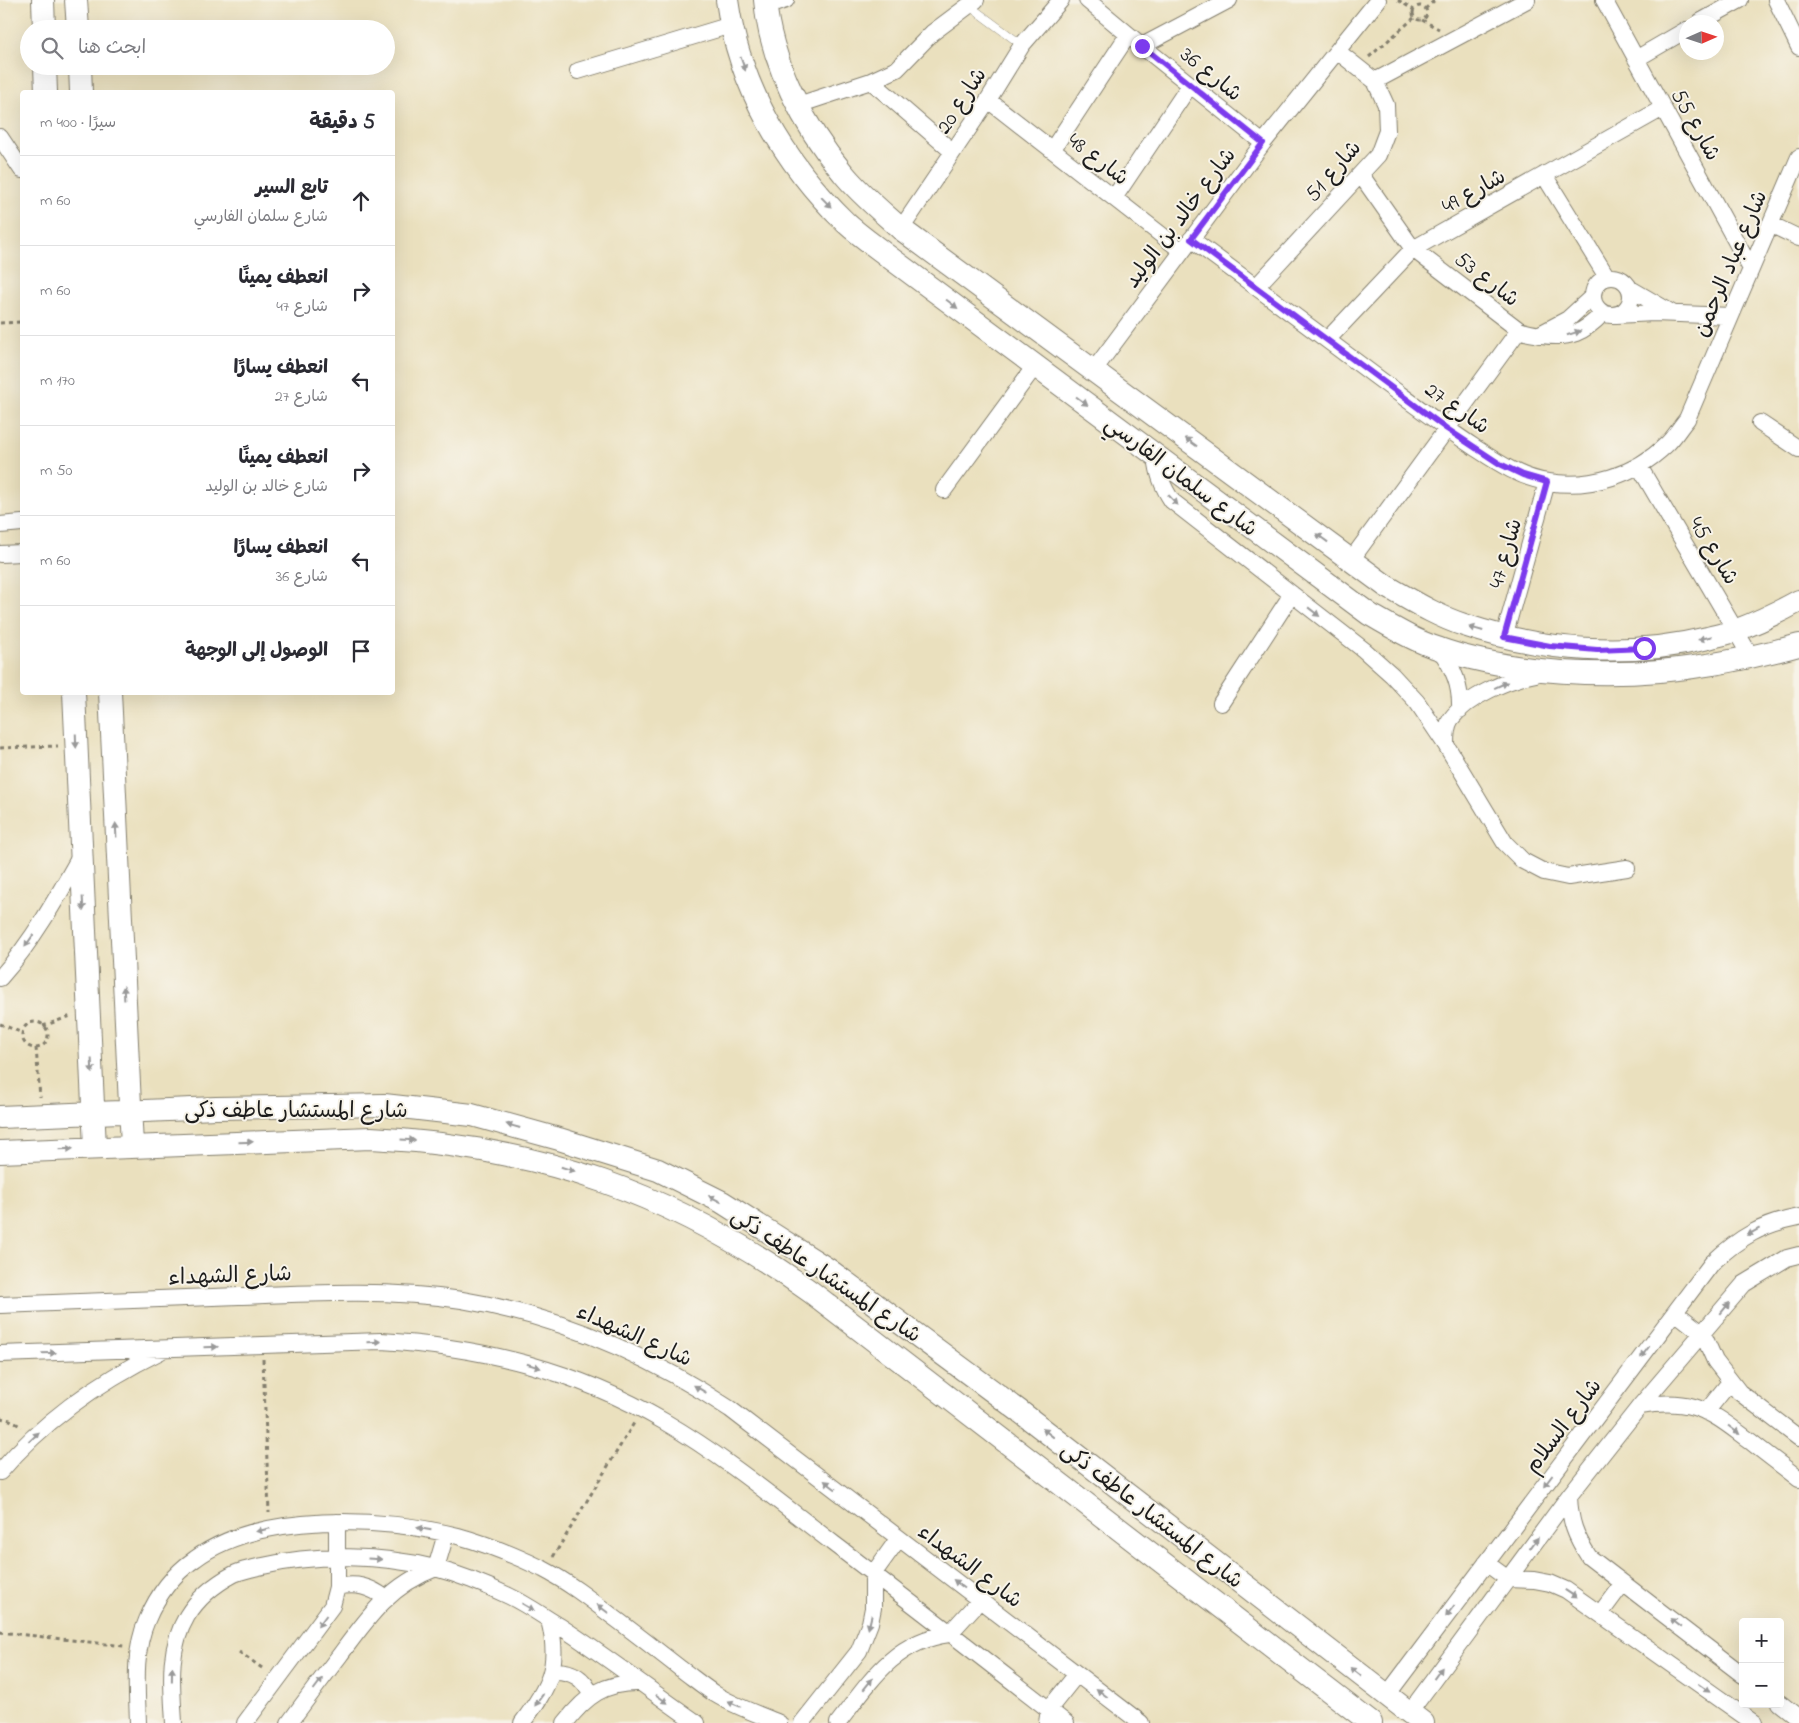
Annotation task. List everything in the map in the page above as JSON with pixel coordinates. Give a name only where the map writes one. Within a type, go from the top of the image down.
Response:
[{"type":"street","points":[[43,0],[44,20]]},
{"type":"street","points":[[76,0],[77,20]]},
{"type":"street","name":"شارع سلمان الفارسي","points":[[727,0],[731,25],[741,62],[760,107],[784,150],[813,189],[847,224],[1369,614],[1403,634],[1439,649],[1469,658],[1546,671],[1645,674],[1694,668],[1751,657],[1799,644]]},
{"type":"street","name":"شارع 20","points":[[901,229],[988,100],[1022,45],[1061,0]]},
{"type":"street","name":"شارع 36","points":[[1087,0],[1263,143]]},
{"type":"street","points":[[1142,46],[1229,0]]},
{"type":"street","name":"شارع خالد بن الوليد","points":[[1094,370],[1263,143],[1378,0]]},
{"type":"street","points":[[1375,81],[1506,5],[1528,0]]},
{"type":"street","name":"شارع 55","points":[[1604,0],[1752,269]]},
{"type":"street","points":[[1713,15],[1740,0]]},
{"type":"street","points":[[1776,0],[1799,48]]},
{"type":"street","name":"شارع سلمان الفارسي","points":[[772,2],[773,40],[784,73],[798,105],[818,140],[843,174],[871,204],[901,229],[1386,586],[1423,608],[1462,624],[1504,637],[1550,646],[1597,650],[1644,648],[1691,642],[1736,630],[1799,601]]},
{"type":"street","points":[[798,105],[871,81],[897,69],[932,33],[972,3]]},
{"type":"street","points":[[578,71],[731,25]]},
{"type":"street","points":[[1636,58],[1679,34]]},
{"type":"street","points":[[1052,150],[1128,35]]},
{"type":"street","name":"شارع 51","points":[[1256,287],[1378,155],[1387,131],[1386,105],[1375,81],[1337,51]]},
{"type":"street","points":[[45,75],[46,90]]},
{"type":"street","points":[[80,75],[81,90]]},
{"type":"street","points":[[871,81],[953,152]]},
{"type":"street","points":[[1114,198],[1190,85]]},
{"type":"street","name":"شارع 48","points":[[988,100],[1114,198],[1187,245]]},
{"type":"street","name":"شارع 49","points":[[1327,340],[1414,248],[1663,108]]},
{"type":"street","points":[[0,137],[20,167]]},
{"type":"street","name":"شارع عباد الرحمن","points":[[1701,388],[1799,157]]},
{"type":"street","name":"شارع 53","points":[[1361,175],[1414,248],[1519,330],[1556,337],[1574,334],[1609,314]]},
{"type":"street","points":[[1544,175],[1607,277]]},
{"type":"street","points":[[1770,224],[1799,238]]},
{"type":"street","name":"شارع 27","points":[[1187,245],[1256,287],[1447,429],[1500,464],[1523,475],[1547,482],[1571,484],[1595,482],[1618,476],[1639,466],[1666,445],[1687,419],[1701,388]]},
{"type":"street","points":[[1538,335],[1568,319],[1592,297],[1596,284],[1607,277],[1620,278],[1626,282],[1631,294],[1627,307],[1609,314]]},
{"type":"street","points":[[1629,288],[1674,314]]},
{"type":"street","points":[[1592,297],[1594,303],[1609,314],[1731,316]]},
{"type":"street","points":[[1351,560],[1519,330]]},
{"type":"street","points":[[944,490],[1035,366]]},
{"type":"street","points":[[1760,424],[1799,449]]},
{"type":"street","points":[[1156,456],[1163,488],[1172,501],[1364,650],[1392,675],[1417,702],[1446,745],[1505,843],[1523,860],[1544,872],[1568,877],[1627,868]]},
{"type":"street","name":"شارع 45","points":[[1639,466],[1751,657]]},
{"type":"street","name":"شارع 47","points":[[1504,637],[1547,482]]},
{"type":"street","points":[[0,525],[20,523]]},
{"type":"street","points":[[0,554],[20,553]]},
{"type":"street","points":[[1221,703],[1292,594]]},
{"type":"street","points":[[1439,649],[1454,671],[1459,690],[1460,710]]},
{"type":"street","points":[[1446,745],[1446,731],[1451,719],[1460,710],[1486,691],[1515,678],[1546,671]]},
{"type":"street","points":[[74,695],[95,1148]]},
{"type":"street","points":[[110,695],[132,1146]]},
{"type":"street","points":[[0,978],[13,964],[50,911],[81,855]]},
{"type":"street","points":[[89,1020],[126,1028]]},
{"type":"street","name":"شارع المستشار عاطف ذكى","points":[[0,1118],[216,1108],[384,1105],[472,1115],[560,1139],[658,1170],[722,1202],[829,1270],[1018,1410],[1416,1718]]},
{"type":"street","points":[[216,1108],[218,1143]]},
{"type":"street","points":[[42,1116],[42,1150]]},
{"type":"street","name":"شارع المستشار عاطف ذكى","points":[[0,1152],[372,1138],[450,1144],[528,1158],[566,1168],[676,1210],[746,1248],[811,1292],[1371,1723]]},
{"type":"street","name":"شارع السلام","points":[[1387,1695],[1712,1263],[1731,1245],[1753,1231],[1778,1221],[1799,1217]]},
{"type":"street","points":[[1416,1718],[1508,1579],[1569,1496],[1640,1406],[1744,1284],[1787,1258],[1799,1256]]},
{"type":"street","name":"شارع الشهداء","points":[[0,1305],[367,1292],[400,1293],[464,1301],[527,1314],[580,1332],[618,1346],[661,1367],[730,1409],[1141,1723]]},
{"type":"street","points":[[1675,1312],[1703,1334],[1715,1361],[1739,1392],[1799,1438]]},
{"type":"street","points":[[0,1354],[262,1344],[381,1342],[459,1348],[497,1356],[562,1375],[607,1393],[642,1410],[706,1448],[873,1574],[1048,1716],[1066,1723]]},
{"type":"street","points":[[0,1472],[55,1417],[102,1383],[166,1348]]},
{"type":"street","points":[[1706,1412],[1730,1382]]},
{"type":"street","points":[[1640,1406],[1658,1403],[1676,1404],[1706,1412],[1726,1423],[1799,1478]]},
{"type":"street","points":[[1569,1496],[1570,1517],[1577,1538],[1589,1556],[1739,1671]]},
{"type":"street","points":[[244,1723],[327,1615],[336,1597],[337,1522]]},
{"type":"street","points":[[138,1723],[136,1680],[139,1648],[146,1622],[158,1598],[174,1577],[194,1559],[218,1545],[243,1535],[301,1524],[337,1522],[395,1525],[446,1534],[487,1546],[545,1570],[573,1586],[714,1693],[770,1721]]},
{"type":"street","points":[[436,1568],[446,1534]]},
{"type":"street","points":[[802,1723],[859,1651],[866,1637],[873,1608],[873,1574],[899,1538]]},
{"type":"street","points":[[1171,1569],[1192,1544]]},
{"type":"street","points":[[174,1723],[172,1657],[178,1636],[187,1616],[200,1598],[217,1584],[236,1573],[292,1560],[337,1558],[376,1559],[436,1568],[485,1585],[511,1597],[580,1640],[697,1723]]},
{"type":"street","points":[[1486,1563],[1508,1579],[1550,1583],[1566,1590],[1754,1723]]},
{"type":"street","points":[[289,1723],[366,1619],[385,1598],[407,1581],[436,1568]]},
{"type":"street","points":[[1600,1614],[1623,1583]]},
{"type":"street","points":[[337,1587],[347,1585],[366,1587],[376,1591],[385,1598]]},
{"type":"street","points":[[838,1723],[879,1670],[889,1661],[905,1649],[922,1640],[949,1634],[980,1600]]},
{"type":"street","points":[[522,1723],[543,1695],[552,1671],[554,1645],[549,1620]]},
{"type":"street","points":[[552,1671],[568,1672],[575,1675],[586,1684],[592,1695]]},
{"type":"street","points":[[1048,1716],[1077,1674]]},
{"type":"street","points":[[565,1723],[592,1695],[615,1684],[640,1683]]},
{"type":"street","points":[[1784,1706],[1799,1718]]},
{"type":"lane","points":[[972,3],[1022,45]]},
{"type":"path","points":[[1398,0],[1414,10]]},
{"type":"path","points":[[1425,9],[1435,0]]},
{"type":"path","points":[[1414,10],[1421,6],[1427,13],[1426,17],[1422,20],[1414,18]]},
{"type":"path","points":[[1357,67],[1414,18],[1414,10]]},
{"type":"path","points":[[0,323],[20,322]]},
{"type":"path","points":[[0,748],[76,745]]},
{"type":"path","points":[[43,1026],[89,1020]]},
{"type":"path","points":[[39,1023],[43,1026],[48,1036],[42,1046],[36,1048],[25,1044],[23,1033],[29,1024],[39,1023]]},
{"type":"path","points":[[0,1024],[23,1033]]},
{"type":"path","points":[[36,1048],[42,1116]]},
{"type":"path","points":[[262,1344],[270,1529]]},
{"type":"path","points":[[545,1570],[642,1410]]},
{"type":"path","points":[[0,1418],[10,1420],[36,1434]]},
{"type":"path","points":[[0,1632],[139,1648]]},
{"type":"path","points":[[239,1652],[278,1679]]},
{"type":"route","points":[[1142,46],[1263,143],[1191,239],[1447,429],[1500,464],[1523,475],[1547,482],[1504,637],[1550,646],[1597,650],[1644,648]]}]
